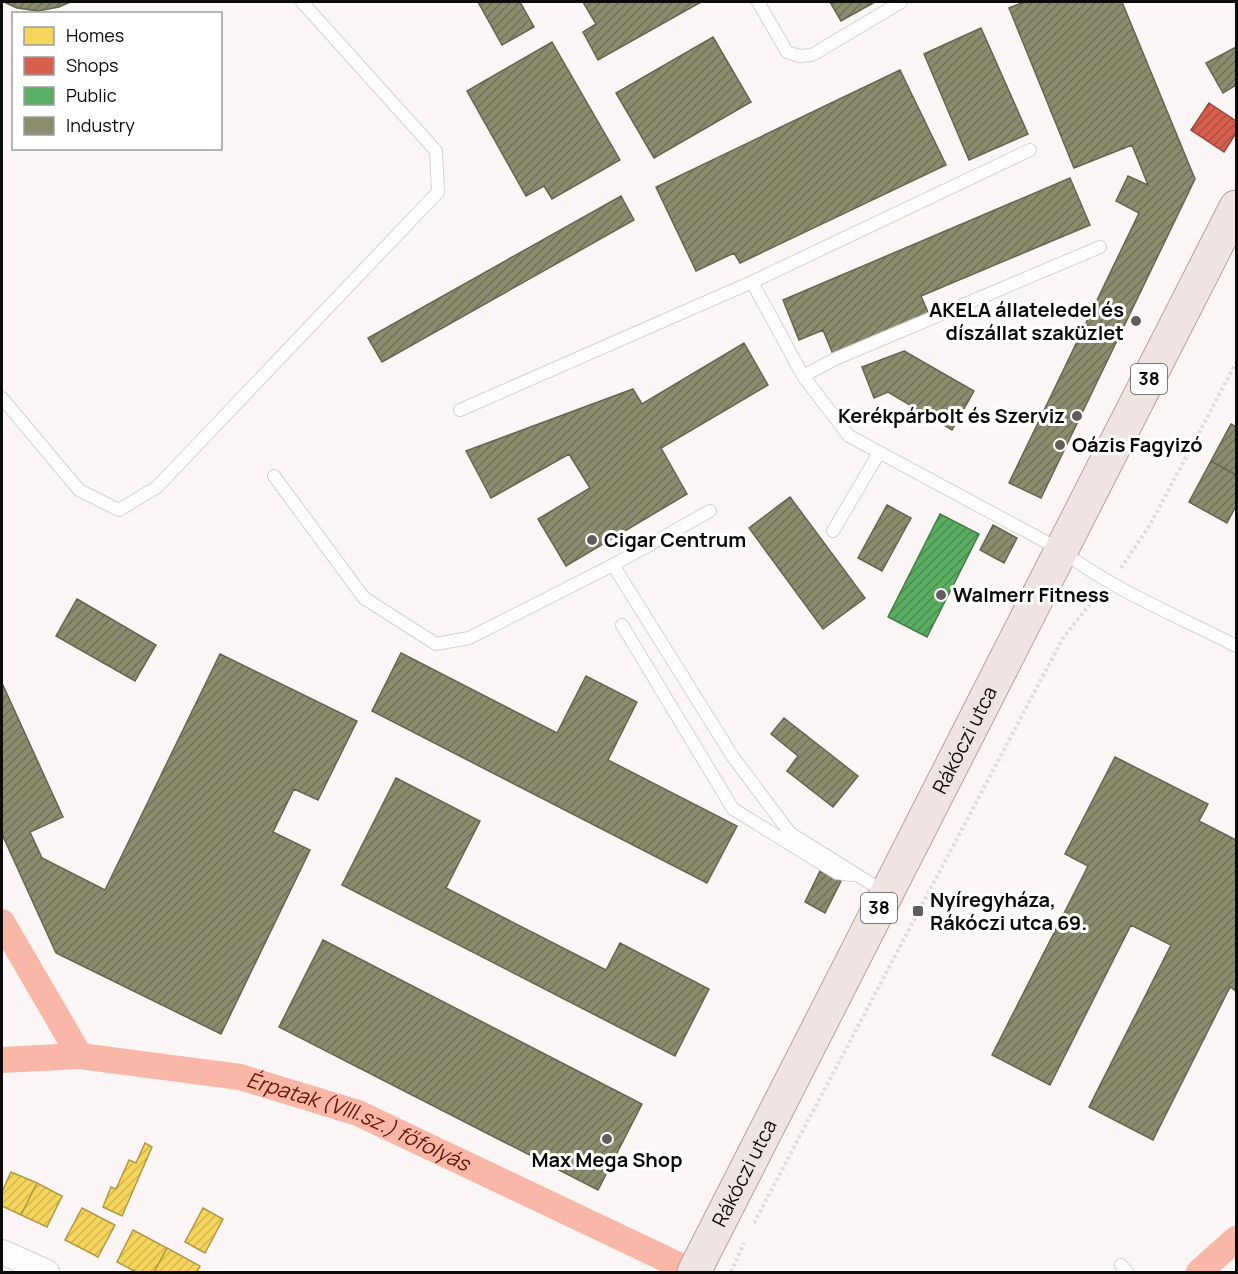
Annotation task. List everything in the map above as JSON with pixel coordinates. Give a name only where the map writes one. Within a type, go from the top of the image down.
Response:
[{"type":"main road","name":"Rákóczi utca","points":[[696,1269],[1236,207]]},
{"type":"street","points":[[2,1252],[46,1272]]},
{"type":"lane","points":[[2,399],[79,490],[119,510],[156,487],[438,192],[436,151],[302,2]]},
{"type":"lane","points":[[758,2],[787,52],[799,56],[812,55],[901,2]]},
{"type":"lane","points":[[460,410],[752,282],[1030,150]]},
{"type":"lane","points":[[803,376],[1100,247]]},
{"type":"lane","points":[[752,282],[803,376],[849,436],[1061,550],[1077,563],[1112,583],[1236,646]]},
{"type":"lane","points":[[833,531],[879,453]]},
{"type":"lane","points":[[274,476],[364,598],[436,644],[469,638],[613,565],[710,511]]},
{"type":"lane","points":[[613,565],[733,757],[790,833],[887,893]]},
{"type":"lane","points":[[622,625],[733,809],[837,873],[856,875]]},
{"type":"path","points":[[751,1229],[1063,638],[1090,604],[1102,596],[1112,583],[1151,523],[1236,363]]},
{"type":"path","points":[[731,1272],[745,1240]]},
{"type":"building: Homes","points":[[145,1143],[152,1147],[122,1216],[103,1207],[111,1187],[116,1189],[129,1160],[136,1163]]},
{"type":"building: Homes","points":[[11,1172],[37,1183],[21,1215],[2,1206],[2,1192]]},
{"type":"building: Homes","points":[[37,1183],[62,1196],[47,1227],[21,1215]]},
{"type":"building: Homes","points":[[82,1208],[115,1225],[98,1257],[65,1240]]},
{"type":"building: Homes","points":[[203,1208],[223,1219],[205,1253],[185,1242]]},
{"type":"building: Homes","points":[[133,1230],[167,1248],[154,1272],[136,1272],[117,1262]]},
{"type":"building: Homes","points":[[167,1248],[200,1266],[197,1272],[154,1272]]},
{"type":"building: Shops","points":[[1209,103],[1236,121],[1236,133],[1224,152],[1191,130]]},
{"type":"building: Public","points":[[940,514],[979,534],[927,637],[888,617]]},
{"type":"building: Industry","points":[[4,2],[70,2],[59,7],[38,11],[17,8]]},
{"type":"building: Industry","points":[[478,2],[520,2],[534,27],[502,45]]},
{"type":"building: Industry","points":[[583,2],[701,2],[598,60],[583,32],[596,24]]},
{"type":"building: Industry","points":[[830,2],[875,2],[841,21]]},
{"type":"building: Industry","points":[[1024,2],[1122,2],[1195,179],[1041,498],[1009,483],[1139,213],[1116,201],[1128,176],[1148,185],[1132,145],[1074,168],[1009,8]]},
{"type":"building: Industry","points":[[981,28],[1028,134],[969,160],[924,54]]},
{"type":"building: Industry","points":[[713,37],[751,102],[654,158],[616,93]]},
{"type":"building: Industry","points":[[552,42],[620,160],[552,199],[544,186],[526,196],[467,91]]},
{"type":"building: Industry","points":[[1236,47],[1236,85],[1223,93],[1206,63]]},
{"type":"building: Industry","points":[[900,70],[946,165],[740,263],[734,253],[696,271],[656,187]]},
{"type":"building: Industry","points":[[1070,178],[1090,225],[921,296],[931,319],[835,359],[823,330],[799,340],[783,300]]},
{"type":"building: Industry","points":[[621,196],[634,220],[382,362],[368,338]]},
{"type":"building: Industry","points":[[744,343],[768,385],[661,448],[687,494],[566,566],[538,519],[590,488],[569,454],[491,498],[466,451],[633,389],[642,404]]},
{"type":"building: Industry","points":[[904,351],[974,391],[952,430],[888,392],[874,398],[862,367]]},
{"type":"building: Industry","points":[[1231,424],[1236,427],[1236,475],[1211,461]]},
{"type":"building: Industry","points":[[1211,461],[1236,475],[1236,506],[1227,523],[1189,502]]},
{"type":"building: Industry","points":[[790,497],[865,598],[823,629],[749,528]]},
{"type":"building: Industry","points":[[887,505],[911,518],[882,571],[858,558]]},
{"type":"building: Industry","points":[[993,525],[1017,538],[1004,563],[980,550]]},
{"type":"building: Industry","points":[[77,599],[156,645],[135,681],[56,636]]},
{"type":"building: Industry","points":[[401,653],[557,733],[586,676],[637,702],[608,760],[737,826],[707,883],[372,711]]},
{"type":"building: Industry","points":[[220,654],[357,721],[318,800],[294,789],[273,832],[310,850],[221,1034],[56,953],[2,834],[2,683],[63,817],[30,832],[42,858],[105,890]]},
{"type":"building: Industry","points":[[784,718],[858,776],[833,807],[787,771],[798,756],[771,734]]},
{"type":"building: Industry","points":[[1115,757],[1208,804],[1199,821],[1236,840],[1236,991],[1230,987],[1153,1140],[1089,1107],[1171,945],[1131,925],[1050,1085],[992,1055],[1088,866],[1065,854]]},
{"type":"building: Industry","points":[[396,778],[480,821],[446,888],[606,970],[620,943],[709,989],[675,1056],[342,885]]},
{"type":"building: Industry","points":[[820,871],[841,881],[825,913],[805,902]]},
{"type":"building: Industry","points":[[323,940],[642,1104],[598,1190],[279,1027]]},
{"type":"waterway","points":[[2,922],[80,1056]]},
{"type":"waterway","name":"Érpatak (VIII.sz.) főfolyás","points":[[2,1060],[80,1056],[240,1077],[358,1113],[693,1272]]},
{"type":"waterway","name":"Érpatak (VIII.sz.) főfolyás","points":[[1199,1272],[1236,1239]]},
{"type":"place","name":"AKELA állateledel és díszállat szaküzlet","points":[[1136,321]]},
{"type":"place","name":"Kerékpárbolt és Szerviz","points":[[1077,416]]},
{"type":"place","name":"Oázis Fagyizó","points":[[1060,445]]},
{"type":"place","name":"Cigar Centrum","points":[[592,540]]},
{"type":"place","name":"Walmerr Fitness","points":[[941,595]]},
{"type":"place","name":"Nyíregyháza, Rákóczi utca 69.","points":[[918,911]]},
{"type":"place","name":"Max Mega Shop","points":[[607,1139]]}]
